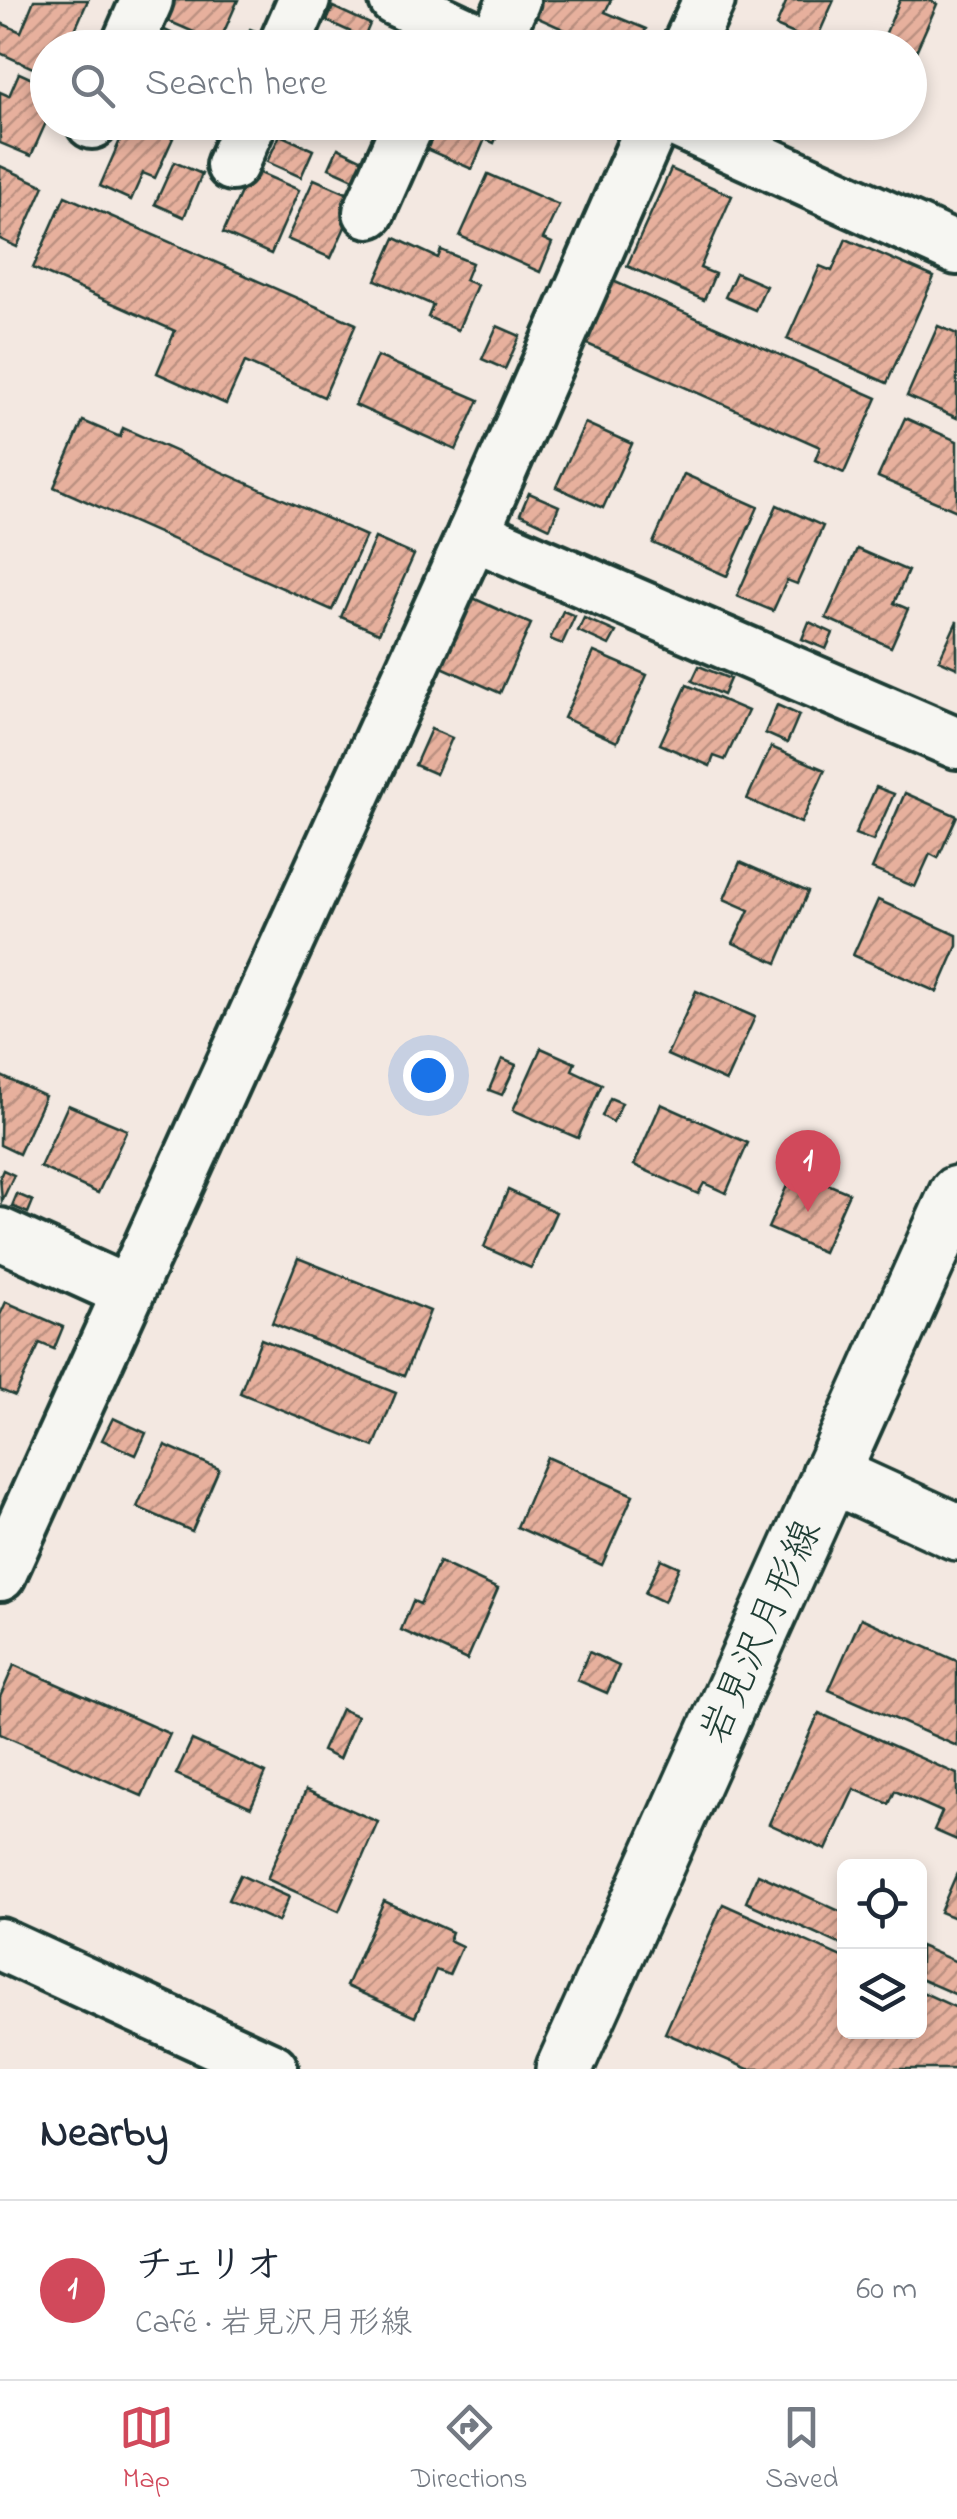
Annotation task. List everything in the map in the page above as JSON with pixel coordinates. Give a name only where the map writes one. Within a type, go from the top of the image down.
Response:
[{"type":"main road","name":"岩見沢月形線","points":[[564,2069],[957,1194]]},
{"type":"main road","points":[[830,1474],[957,1532]]},
{"type":"street","points":[[134,30],[147,0]]},
{"type":"street","points":[[291,30],[304,0]]},
{"type":"street","points":[[394,0],[449,30]]},
{"type":"street","points":[[483,30],[514,0]]},
{"type":"street","points":[[696,30],[709,0]]},
{"type":"street","points":[[370,212],[400,140]]},
{"type":"street","points":[[0,1575],[473,534],[646,140]]},
{"type":"street","points":[[717,140],[957,249]]},
{"type":"street","points":[[473,534],[957,743]]},
{"type":"street","points":[[0,1234],[128,1292]]},
{"type":"street","points":[[0,1944],[272,2069]]},
{"type":"building","points":[[34,0],[88,0],[75,30],[30,30],[30,67],[0,53],[1,23],[21,32]]},
{"type":"building","points":[[175,0],[238,0],[225,30],[189,30],[166,20]]},
{"type":"building","points":[[541,0],[611,0],[605,12],[646,29],[565,30],[534,16]]},
{"type":"building","points":[[787,0],[834,0],[821,30],[785,30],[776,26]]},
{"type":"building","points":[[900,0],[929,0],[937,4],[926,30],[887,30]]},
{"type":"building","points":[[333,7],[370,24],[367,30],[347,30],[327,21]]},
{"type":"building","points":[[19,73],[30,78],[30,140],[38,140],[31,156],[0,143],[0,92],[9,96]]},
{"type":"building","points":[[120,140],[172,140],[155,178],[143,173],[131,200],[100,186]]},
{"type":"building","points":[[278,140],[291,140],[313,150],[301,177],[267,162]]},
{"type":"building","points":[[427,140],[485,140],[472,169],[424,148]]},
{"type":"building","points":[[338,148],[365,161],[356,180],[329,168]]},
{"type":"building","points":[[174,162],[202,174],[184,217],[155,204]]},
{"type":"building","points":[[0,166],[44,186],[17,247],[0,239]]},
{"type":"building","points":[[251,169],[299,190],[271,254],[223,233]]},
{"type":"building","points":[[671,169],[732,196],[700,268],[715,274],[704,300],[627,266]]},
{"type":"building","points":[[488,174],[559,205],[543,239],[552,243],[540,272],[460,236]]},
{"type":"building","points":[[314,179],[358,198],[331,258],[287,239]]},
{"type":"building","points":[[65,196],[356,324],[324,397],[245,362],[226,404],[157,373],[175,331],[33,268]]},
{"type":"building","points":[[395,238],[438,258],[441,250],[472,263],[465,280],[477,285],[458,330],[428,317],[433,305],[376,280]]},
{"type":"building","points":[[846,239],[934,277],[887,383],[787,339],[820,266],[832,271]]},
{"type":"building","points":[[736,273],[766,286],[755,310],[725,297]]},
{"type":"building","points":[[613,281],[877,398],[844,473],[815,460],[820,447],[585,343]]},
{"type":"building","points":[[497,326],[520,336],[505,369],[482,359]]},
{"type":"building","points":[[938,326],[957,334],[957,418],[907,396]]},
{"type":"building","points":[[377,356],[479,400],[456,450],[355,405]]},
{"type":"building","points":[[905,418],[957,441],[957,511],[878,477]]},
{"type":"building","points":[[83,421],[120,437],[123,428],[366,536],[332,610],[54,487]]},
{"type":"building","points":[[585,423],[632,444],[603,508],[556,487]]},
{"type":"building","points":[[684,474],[758,507],[727,576],[653,543]]},
{"type":"building","points":[[529,493],[559,506],[550,528],[520,514]]},
{"type":"building","points":[[777,505],[823,526],[797,584],[787,580],[773,611],[737,596]]},
{"type":"building","points":[[375,538],[414,555],[379,633],[341,617]]},
{"type":"building","points":[[857,549],[908,571],[894,603],[908,609],[891,647],[826,618]]},
{"type":"building","points":[[473,598],[531,624],[500,693],[442,667]]},
{"type":"building","points":[[563,611],[575,616],[562,644],[550,639]]},
{"type":"building","points":[[584,618],[616,632],[609,645],[578,631]]},
{"type":"building","points":[[957,621],[957,668],[939,660]]},
{"type":"building","points":[[809,622],[833,633],[826,649],[802,639]]},
{"type":"building","points":[[594,652],[647,675],[617,742],[564,718]]},
{"type":"building","points":[[699,666],[730,679],[723,695],[692,681]]},
{"type":"building","points":[[687,685],[748,711],[725,760],[714,756],[710,766],[660,744]]},
{"type":"building","points":[[777,705],[799,715],[787,743],[765,733]]},
{"type":"building","points":[[431,729],[452,738],[436,774],[415,765]]},
{"type":"building","points":[[771,747],[825,770],[801,823],[747,799]]},
{"type":"building","points":[[876,787],[894,794],[873,841],[855,834]]},
{"type":"building","points":[[905,793],[957,816],[938,858],[930,854],[915,887],[872,869]]},
{"type":"building","points":[[740,862],[808,892],[777,963],[733,943],[749,910],[724,899]]},
{"type":"building","points":[[878,900],[957,935],[957,946],[937,992],[853,955]]},
{"type":"building","points":[[696,991],[755,1017],[726,1081],[667,1055]]},
{"type":"building","points":[[541,1048],[575,1063],[572,1070],[602,1084],[578,1138],[513,1110]]},
{"type":"building","points":[[502,1059],[516,1065],[502,1095],[489,1090]]},
{"type":"building","points":[[1,1076],[45,1096],[19,1154],[0,1145]]},
{"type":"building","points":[[610,1098],[622,1103],[613,1122],[602,1116]]},
{"type":"building","points":[[661,1104],[748,1143],[726,1193],[704,1183],[698,1194],[634,1165]]},
{"type":"building","points":[[68,1105],[127,1130],[98,1193],[40,1167]]},
{"type":"building","points":[[3,1170],[14,1175],[2,1201],[0,1177]]},
{"type":"building","points":[[794,1170],[849,1193],[823,1252],[768,1228]]},
{"type":"building","points":[[508,1190],[556,1212],[531,1268],[484,1247]]},
{"type":"building","points":[[17,1194],[33,1201],[28,1213],[12,1206]]},
{"type":"building","points":[[298,1258],[430,1311],[404,1376],[272,1323]]},
{"type":"building","points":[[6,1302],[63,1327],[54,1349],[40,1343],[15,1396],[0,1390],[0,1315]]},
{"type":"building","points":[[261,1339],[396,1393],[374,1447],[240,1393]]},
{"type":"building","points":[[113,1418],[146,1433],[136,1455],[102,1440]]},
{"type":"building","points":[[165,1445],[219,1469],[192,1531],[137,1507]]},
{"type":"building","points":[[547,1457],[633,1495],[602,1565],[517,1527]]},
{"type":"building","points":[[661,1559],[679,1567],[664,1602],[645,1593]]},
{"type":"building","points":[[439,1562],[498,1589],[467,1660],[401,1630],[413,1601],[420,1604]]},
{"type":"building","points":[[861,1618],[957,1661],[957,1746],[829,1690]]},
{"type":"building","points":[[589,1652],[619,1666],[607,1693],[577,1680]]},
{"type":"building","points":[[14,1665],[170,1734],[142,1796],[0,1734],[0,1697]]},
{"type":"building","points":[[341,1709],[357,1716],[339,1759],[322,1751]]},
{"type":"building","points":[[819,1713],[957,1774],[957,1840],[934,1830],[942,1812],[895,1791],[889,1804],[854,1789],[826,1850],[769,1824]]},
{"type":"building","points":[[192,1740],[266,1773],[251,1807],[176,1774]]},
{"type":"building","points":[[306,1790],[378,1822],[339,1911],[267,1879]]},
{"type":"building","points":[[957,1873],[957,1919],[940,1912]]},
{"type":"building","points":[[758,1874],[837,1910],[837,1943],[746,1902]]},
{"type":"building","points":[[240,1875],[289,1897],[278,1922],[228,1900]]},
{"type":"building","points":[[384,1901],[452,1932],[449,1940],[462,1946],[449,1975],[436,1970],[415,2017],[346,1986]]},
{"type":"building","points":[[723,1904],[837,1955],[837,2039],[927,2039],[927,1994],[957,2008],[957,2069],[748,2069],[665,2033]]},
{"type":"building","points":[[927,1949],[957,1962],[957,1995],[927,1982]]},
{"type":"place","name":"チェリオ","points":[[808,1212]]}]
